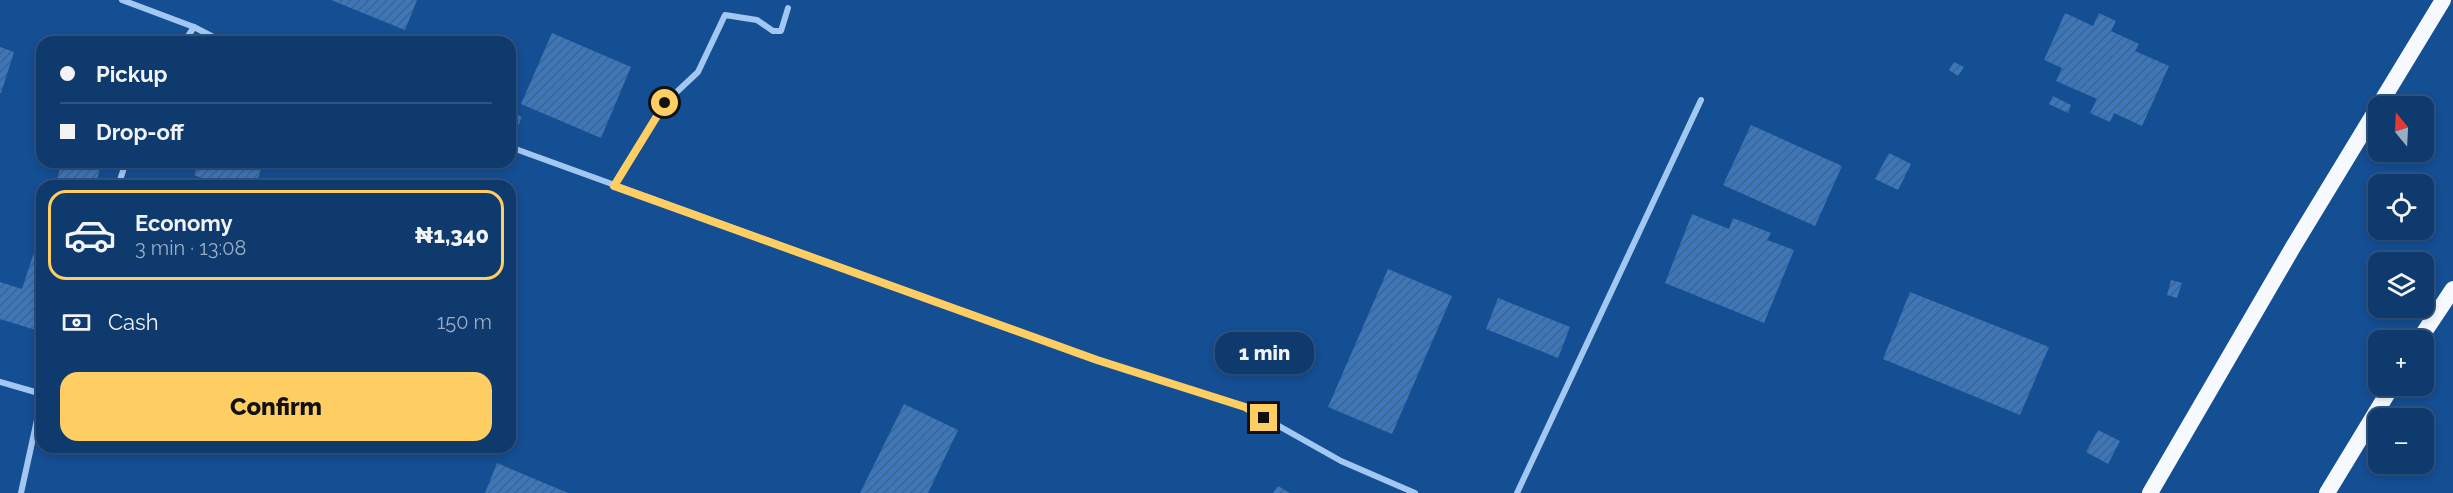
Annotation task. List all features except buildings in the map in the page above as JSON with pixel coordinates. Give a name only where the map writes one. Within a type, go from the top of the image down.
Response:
[{"type":"highway","points":[[2150,493],[2293,247],[2443,0]]},
{"type":"highway","points":[[2426,330],[2453,289]]},
{"type":"highway","points":[[2327,493],[2386,396]]},
{"type":"street","points":[[122,0],[194,27],[211,36]]},
{"type":"street","points":[[614,186],[665,103],[698,72],[725,15],[758,20],[773,31],[781,31],[788,8]]},
{"type":"street","points":[[188,36],[194,27]]},
{"type":"street","points":[[1517,493],[1701,100]]},
{"type":"street","points":[[516,149],[1097,360],[1245,407],[1341,462],[1415,493]]},
{"type":"street","points":[[0,382],[36,394]]},
{"type":"street","points":[[21,493],[36,424]]},
{"type":"route","points":[[665,103],[614,186],[1097,360],[1245,407],[1264,418]]}]
